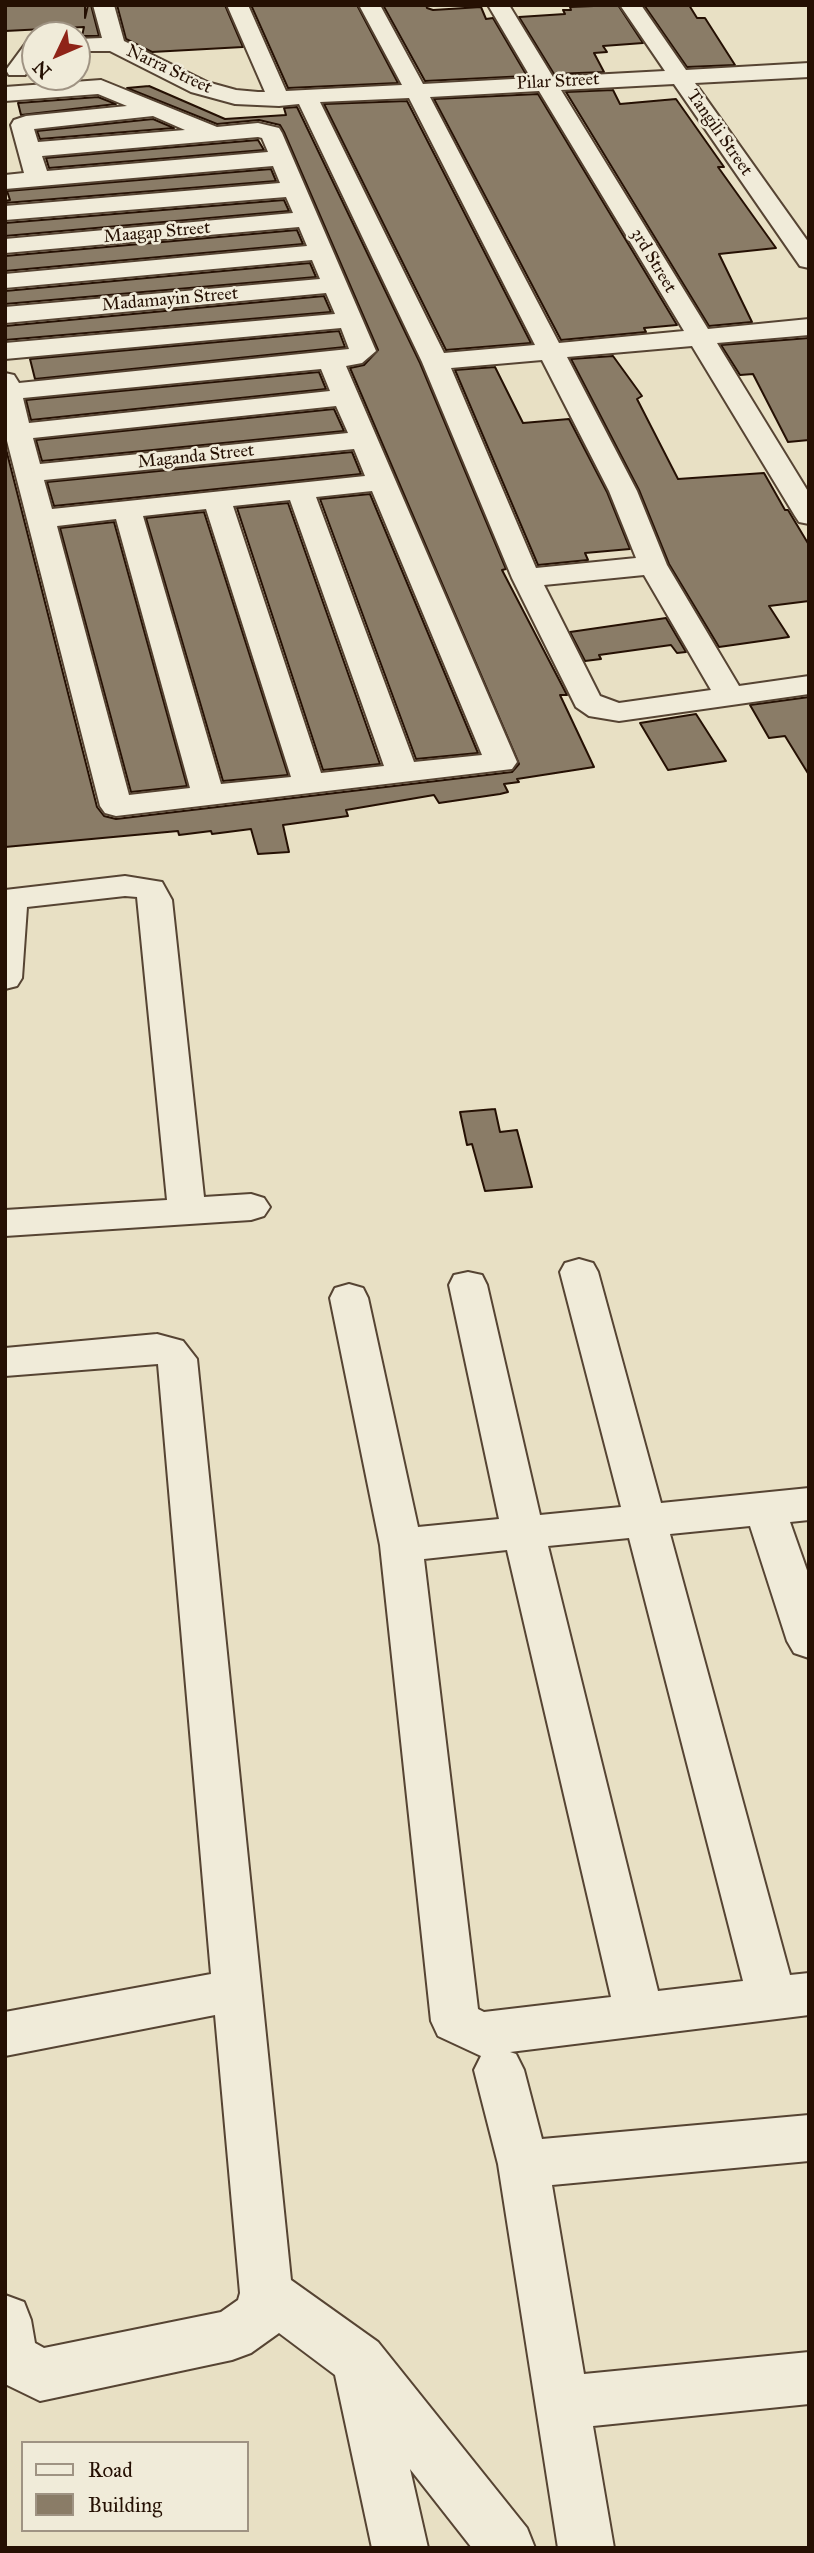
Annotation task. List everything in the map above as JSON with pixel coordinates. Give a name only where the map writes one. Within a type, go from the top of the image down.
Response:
[{"type":"street","name":"Narra Street","points":[[103,5],[114,44],[218,93],[235,97],[307,98]]},
{"type":"street","points":[[237,5],[279,99]]},
{"type":"street","points":[[369,5],[416,90],[623,491],[653,565],[730,696]]},
{"type":"street","name":"3rd Street","points":[[498,5],[809,516]]},
{"type":"street","name":"Tangili Street","points":[[630,5],[809,261]]},
{"type":"street","points":[[91,45],[114,44]]},
{"type":"street","name":"Pilar Street","points":[[307,98],[545,83],[809,71]]},
{"type":"street","points":[[5,94],[102,87],[215,134]]},
{"type":"street","points":[[307,98],[435,362],[526,578],[587,701],[600,709],[619,712],[809,685]]},
{"type":"street","points":[[37,179],[22,125],[26,122],[157,109]]},
{"type":"street","points":[[30,150],[267,130],[271,133],[282,158],[363,351],[353,358],[7,387],[116,806],[501,762],[330,360]]},
{"type":"street","points":[[5,182],[282,158]]},
{"type":"street","points":[[5,213],[295,189]]},
{"type":"street","name":"Maagap Street","points":[[5,246],[308,219]]},
{"type":"street","points":[[5,281],[321,252]]},
{"type":"street","name":"Madamayin Street","points":[[5,315],[334,285]]},
{"type":"street","points":[[5,351],[350,320]]},
{"type":"street","points":[[435,362],[698,335],[809,327]]},
{"type":"street","points":[[18,432],[346,397]]},
{"type":"street","name":"Maganda Street","points":[[28,473],[364,440]]},
{"type":"street","points":[[40,519],[383,482]]},
{"type":"street","points":[[300,491],[401,773]]},
{"type":"street","points":[[217,500],[309,784]]},
{"type":"street","points":[[127,508],[208,795]]},
{"type":"street","points":[[526,578],[653,565]]},
{"type":"street","points":[[5,978],[8,900],[125,886],[150,889],[155,900],[187,1212]]},
{"type":"street","points":[[5,1223],[251,1207]]},
{"type":"street","points":[[349,1298],[401,1545],[455,2021],[480,2034],[790,1997],[646,1522],[579,1272]]},
{"type":"street","points":[[468,1285],[523,1531],[640,2016]]},
{"type":"street","points":[[5,1362],[157,1348],[169,1351],[177,1359],[266,2292],[262,2314],[232,2335],[40,2375],[16,2361],[9,2346],[5,2319]]},
{"type":"street","points":[[401,1545],[809,1504]]},
{"type":"street","points":[[765,1509],[809,1641]]},
{"type":"street","points":[[5,2034],[236,1990]]},
{"type":"street","points":[[499,2070],[523,2164],[586,2548]]},
{"type":"street","points":[[523,2164],[809,2138]]},
{"type":"street","points":[[266,2292],[359,2360],[507,2548]]},
{"type":"street","points":[[359,2360],[400,2548]]},
{"type":"street","points":[[561,2403],[809,2378]]},
{"type":"building","points":[[5,5],[85,5],[85,18],[88,5],[91,5],[99,36],[91,36],[91,21],[21,21],[21,30],[5,31]]},
{"type":"building","points":[[117,5],[225,5],[243,47],[152,52],[126,39]]},
{"type":"building","points":[[251,5],[357,5],[398,83],[288,88]]},
{"type":"building","points":[[383,5],[426,5],[433,10],[481,7],[486,19],[493,18],[527,76],[425,81]]},
{"type":"building","points":[[618,5],[643,43],[603,46],[607,52],[594,53],[604,72],[554,74],[519,17],[565,14],[563,10],[571,10],[570,7]]},
{"type":"building","points":[[644,5],[689,5],[697,18],[705,18],[735,65],[687,67]]},
{"type":"building","points":[[149,86],[225,119],[286,115],[284,108],[297,107],[420,363],[506,569],[502,570],[567,695],[560,695],[594,767],[517,779],[519,782],[504,784],[508,792],[500,794],[439,803],[434,795],[346,810],[348,816],[283,825],[289,852],[258,854],[251,829],[179,835],[178,831],[5,847],[5,445],[97,807],[104,816],[116,819],[512,772],[519,764],[350,368],[364,365],[378,350],[284,132],[280,125],[259,120],[217,124],[127,88]]},
{"type":"building","points":[[613,90],[620,104],[676,99],[724,167],[718,167],[776,248],[719,254],[752,322],[709,326],[566,92]]},
{"type":"building","points":[[538,94],[677,325],[644,328],[646,332],[561,340],[434,99]]},
{"type":"building","points":[[98,97],[116,104],[21,115],[18,103]]},
{"type":"building","points":[[407,101],[531,343],[446,350],[324,104]]},
{"type":"building","points":[[153,119],[174,128],[40,139],[37,131]]},
{"type":"building","points":[[258,140],[264,150],[49,168],[46,158]]},
{"type":"building","points":[[271,169],[276,181],[5,203],[10,200],[7,191]]},
{"type":"building","points":[[284,200],[289,211],[5,236],[5,223]]},
{"type":"building","points":[[297,230],[303,244],[5,271],[5,256]]},
{"type":"building","points":[[310,263],[316,277],[5,304],[5,291]]},
{"type":"building","points":[[324,296],[331,312],[5,340],[5,326]]},
{"type":"building","points":[[339,331],[345,347],[35,379],[30,359]]},
{"type":"building","points":[[809,338],[809,440],[788,442],[753,374],[740,375],[721,345]]},
{"type":"building","points":[[613,356],[642,396],[637,399],[678,479],[764,473],[785,510],[788,510],[809,545],[809,601],[769,606],[789,637],[719,647],[669,564],[639,490],[571,359]]},
{"type":"building","points":[[495,367],[523,423],[569,419],[607,492],[630,549],[585,553],[588,560],[538,565],[455,370]]},
{"type":"building","points":[[319,372],[326,389],[31,420],[26,400]]},
{"type":"building","points":[[334,409],[344,431],[42,461],[36,440]]},
{"type":"building","points":[[352,452],[361,474],[54,506],[47,482]]},
{"type":"building","points":[[370,494],[478,753],[416,759],[320,499]]},
{"type":"building","points":[[288,503],[380,764],[323,770],[237,508]]},
{"type":"building","points":[[204,512],[288,775],[223,781],[146,518]]},
{"type":"building","points":[[114,522],[187,786],[131,792],[60,528]]},
{"type":"building","points":[[666,618],[686,652],[677,653],[671,645],[599,655],[601,659],[585,661],[570,632]]},
{"type":"building","points":[[809,697],[809,775],[785,736],[769,738],[750,705]]},
{"type":"building","points":[[696,714],[726,761],[668,770],[640,723]]},
{"type":"building","points":[[495,1109],[500,1132],[517,1130],[532,1187],[485,1191],[472,1144],[467,1145],[460,1112]]}]
